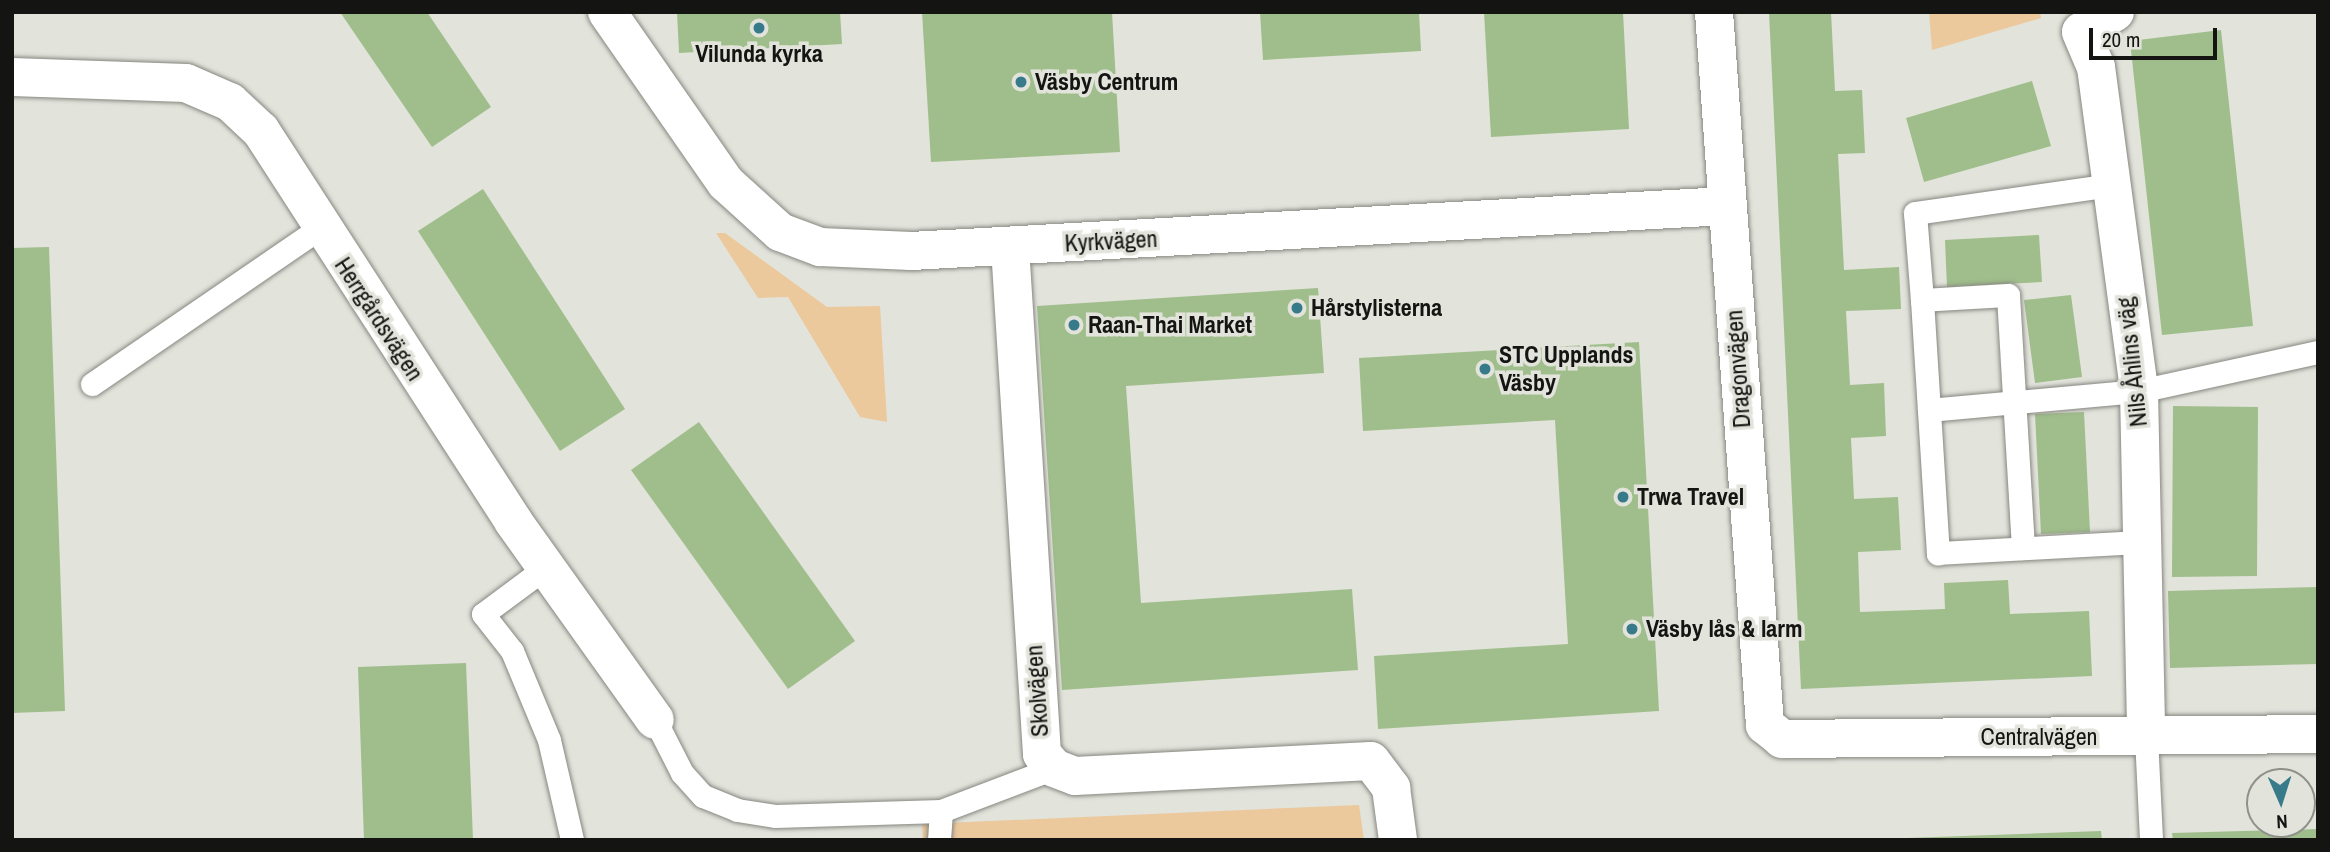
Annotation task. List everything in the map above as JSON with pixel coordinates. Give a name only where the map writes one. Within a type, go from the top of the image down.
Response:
[{"type":"street","name":"Kyrkvägen","points":[[607,12],[726,183],[780,232],[862,252],[1010,247],[1725,206]]},
{"type":"street","name":"Dragonvägen","points":[[1714,12],[1725,206],[1765,725]]},
{"type":"street","name":"Nils Åhlins väg","points":[[2115,12],[2081,32],[2096,67],[2139,391],[2146,737]]},
{"type":"street","name":"Herrgårdsvägen","points":[[12,77],[140,77],[186,83],[230,103],[261,131],[320,228],[513,521],[549,565],[655,720]]},
{"type":"street","name":"Skolvägen","points":[[1010,247],[1038,736],[1054,768],[1074,776],[1371,761],[1391,788],[1398,840]]},
{"type":"street","name":"Centralvägen","points":[[1765,725],[1782,739],[2318,734]]},
{"type":"lane","points":[[2111,185],[1915,213],[1938,553],[2142,542]]},
{"type":"lane","points":[[92,384],[320,228]]},
{"type":"lane","points":[[1922,300],[2008,295],[2023,548]]},
{"type":"lane","points":[[1929,410],[2139,391],[2318,352]]},
{"type":"lane","points":[[549,565],[483,614],[512,651],[549,740],[572,840]]},
{"type":"lane","points":[[655,720],[696,788],[737,810],[775,816],[941,811],[1054,768]]},
{"type":"lane","points":[[2146,737],[2151,840]]},
{"type":"lane","points":[[939,840],[941,811]]},
{"type":"shaded area","points":[[1929,12],[2040,12],[2041,18],[1932,50]]},
{"type":"shaded area","points":[[716,233],[725,233],[827,307],[880,306],[887,422],[860,417],[788,297],[758,298]]},
{"type":"shaded area","points":[[1359,805],[1364,840],[923,840],[922,824]]},
{"type":"building","points":[[340,12],[427,12],[491,107],[432,147]]},
{"type":"building","name":"Vilunda kyrka","points":[[677,12],[840,12],[842,44],[679,53]]},
{"type":"building","name":"Väsby Centrum","points":[[922,12],[1112,12],[1120,152],[931,162]]},
{"type":"building","points":[[1260,12],[1419,12],[1421,51],[1263,60]]},
{"type":"building","points":[[1484,12],[1623,12],[1629,129],[1491,137]]},
{"type":"building","points":[[1769,12],[1831,12],[1835,91],[1862,90],[1865,153],[1838,154],[1844,270],[1899,267],[1901,309],[1846,311],[1850,385],[1884,383],[1886,436],[1851,438],[1854,499],[1898,497],[1901,550],[1858,552],[1860,612],[1945,609],[1944,583],[2008,580],[2010,614],[2089,611],[2092,676],[1801,689]]},
{"type":"building","points":[[2221,30],[2253,326],[2162,335],[2130,41]]},
{"type":"building","points":[[2032,81],[2051,146],[1924,182],[1906,118]]},
{"type":"building","points":[[483,189],[625,409],[560,451],[418,231]]},
{"type":"building","points":[[2039,235],[2042,282],[1947,287],[1945,240]]},
{"type":"building","points":[[49,247],[65,711],[12,713],[12,248]]},
{"type":"building","points":[[1318,288],[1324,373],[1126,386],[1141,603],[1352,589],[1358,670],[1062,690],[1037,306]]},
{"type":"building","points":[[2071,295],[2082,377],[2035,383],[2024,300]]},
{"type":"building","points":[[1639,342],[1659,711],[1378,729],[1374,656],[1568,644],[1555,420],[1363,431],[1359,358]]},
{"type":"building","points":[[2173,406],[2258,407],[2257,576],[2172,577]]},
{"type":"building","points":[[2084,412],[2090,532],[2041,534],[2035,414]]},
{"type":"building","points":[[699,422],[855,641],[788,689],[631,470]]},
{"type":"building","points":[[2318,587],[2318,664],[2170,668],[2168,591]]},
{"type":"building","points":[[466,663],[473,840],[364,840],[358,667]]},
{"type":"building","points":[[2316,829],[2318,840],[2173,840],[2172,833],[2246,831],[2246,838],[2316,838]]},
{"type":"building","points":[[2101,831],[2102,840],[1907,840],[1907,838]]},
{"type":"place","name":"Vilunda kyrka","points":[[759,28]]},
{"type":"place","name":"Väsby Centrum","points":[[1021,82]]},
{"type":"place","name":"Hårstylisterna","points":[[1297,308]]},
{"type":"place","name":"Raan-Thai Market","points":[[1074,325]]},
{"type":"place","name":"STC Upplands Väsby","points":[[1485,369]]},
{"type":"place","name":"Trwa Travel","points":[[1623,497]]},
{"type":"place","name":"Väsby lås & larm","points":[[1632,629]]}]
